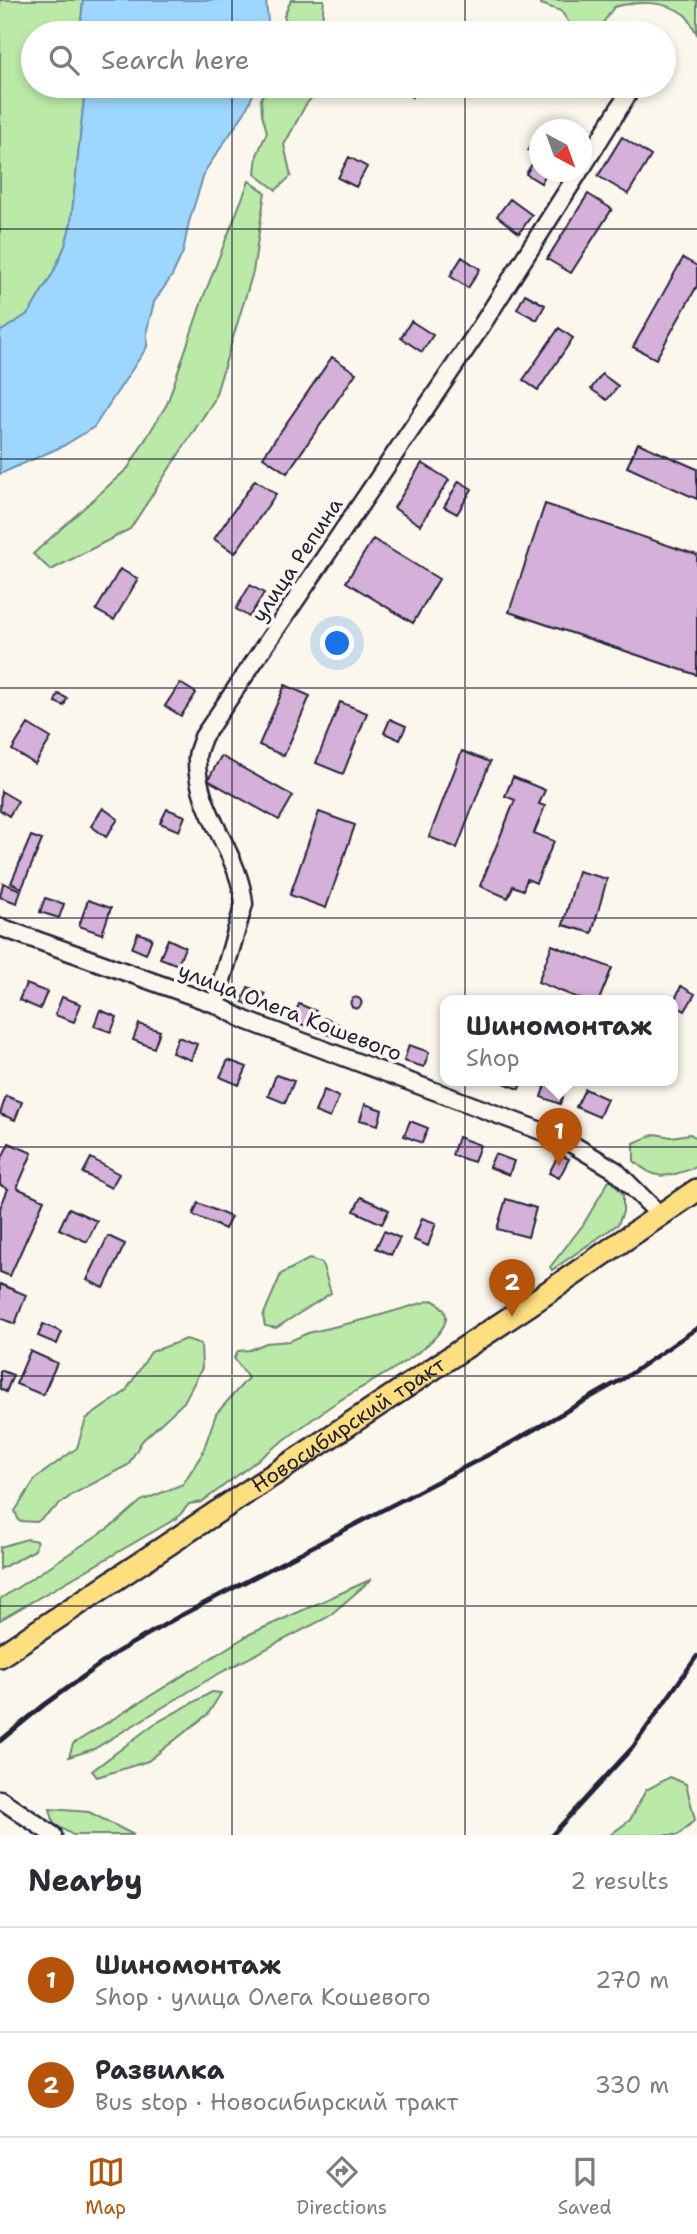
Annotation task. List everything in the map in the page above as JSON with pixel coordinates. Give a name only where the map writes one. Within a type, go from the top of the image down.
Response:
[{"type":"main road","name":"Новосибирский тракт","points":[[0,1656],[697,1191]]},
{"type":"street","name":"улица Репина","points":[[592,151],[625,98]]},
{"type":"street","name":"улица Репина","points":[[215,1004],[244,904],[243,889],[234,862],[199,781],[197,756],[203,737],[478,331],[572,182]]},
{"type":"street","name":"улица Олега Кошевого","points":[[0,927],[215,1004],[245,1020],[565,1140],[615,1170],[662,1216]]},
{"type":"street","points":[[0,1799],[53,1835]]},
{"type":"green space","points":[[0,0],[83,0],[81,21],[21,21],[21,98],[84,98],[71,223],[65,246],[53,273],[29,313],[0,332]]},
{"type":"green space","points":[[291,0],[324,0],[322,21],[286,21],[284,16]]},
{"type":"green space","points":[[541,0],[697,0],[697,34],[687,17],[660,4],[641,3],[614,7],[604,21],[568,21],[561,11],[541,4]]},
{"type":"green space","points":[[311,98],[284,145],[291,176],[276,190],[255,174],[257,155],[267,132],[261,99]]},
{"type":"green space","points":[[249,181],[265,192],[253,272],[214,400],[130,529],[51,570],[33,554],[128,468],[167,404],[203,298]]},
{"type":"green space","points":[[655,1134],[671,1137],[690,1134],[697,1138],[697,1164],[694,1168],[662,1176],[642,1168],[634,1161],[634,1143]]},
{"type":"green space","points":[[610,1179],[623,1194],[623,1212],[618,1224],[552,1270],[550,1267],[583,1225]]},
{"type":"green space","points":[[309,1259],[322,1263],[331,1293],[276,1328],[265,1326],[263,1316],[281,1274]]},
{"type":"green space","points":[[432,1300],[444,1310],[446,1321],[436,1337],[424,1348],[331,1406],[202,1502],[189,1504],[177,1518],[0,1620],[0,1599],[116,1523],[141,1501],[183,1484],[202,1454],[216,1414],[248,1378],[234,1358],[238,1351],[250,1350],[266,1343],[290,1341],[308,1333]]},
{"type":"green space","points":[[186,1339],[201,1344],[202,1368],[184,1402],[142,1441],[128,1465],[73,1494],[37,1522],[19,1521],[15,1511],[36,1478],[77,1448],[86,1419],[125,1392],[151,1352]]},
{"type":"green space","points":[[27,1539],[37,1541],[35,1550],[0,1569],[0,1547]]},
{"type":"green space","points":[[372,1579],[328,1617],[216,1675],[94,1749],[69,1757],[73,1744],[250,1634]]},
{"type":"green space","points":[[212,1692],[221,1693],[208,1714],[148,1761],[97,1777],[92,1771],[154,1724]]},
{"type":"green space","points":[[670,1777],[686,1784],[695,1820],[678,1835],[610,1835],[630,1820],[646,1790]]},
{"type":"green space","points":[[50,1809],[89,1812],[134,1835],[73,1835],[54,1824]]},
{"type":"water","points":[[83,0],[266,0],[268,21],[81,21]]},
{"type":"water","points":[[84,98],[251,98],[205,171],[183,252],[172,276],[154,302],[147,330],[147,347],[94,427],[63,446],[0,474],[0,332],[29,313],[53,273],[65,246],[71,223]]},
{"type":"building","points":[[622,137],[651,156],[628,194],[598,176]]},
{"type":"building","points":[[349,157],[367,167],[356,187],[338,178]]},
{"type":"building","points":[[588,194],[612,209],[571,273],[547,259]]},
{"type":"building","points":[[510,199],[532,215],[519,233],[497,216]]},
{"type":"building","points":[[462,257],[480,269],[468,288],[450,276]]},
{"type":"building","points":[[683,258],[697,266],[697,286],[656,359],[633,347]]},
{"type":"building","points":[[525,294],[545,305],[537,320],[517,309]]},
{"type":"building","points":[[411,321],[433,335],[422,352],[401,338]]},
{"type":"building","points":[[559,328],[573,338],[538,390],[523,380]]},
{"type":"building","points":[[332,357],[356,373],[287,473],[263,457]]},
{"type":"building","points":[[602,374],[618,386],[607,400],[591,389]]},
{"type":"building","points":[[638,443],[697,469],[697,499],[627,467]]},
{"type":"building","points":[[422,463],[449,480],[420,525],[394,508]]},
{"type":"building","points":[[255,480],[276,494],[235,553],[214,539]]},
{"type":"building","points":[[459,481],[472,489],[457,514],[444,507]]},
{"type":"building","points":[[545,504],[697,555],[697,675],[509,612]]},
{"type":"building","points":[[373,539],[439,579],[413,623],[346,582]]},
{"type":"building","points":[[120,569],[138,579],[114,620],[96,610]]},
{"type":"building","points":[[250,585],[264,593],[249,617],[236,609]]},
{"type":"building","points":[[180,683],[196,693],[181,716],[165,706]]},
{"type":"building","points":[[285,685],[310,696],[284,756],[259,745]]},
{"type":"building","points":[[58,694],[67,698],[64,706],[55,702]]},
{"type":"building","points":[[340,702],[367,713],[343,774],[316,763]]},
{"type":"building","points":[[390,719],[406,726],[400,740],[384,733]]},
{"type":"building","points":[[28,724],[51,738],[35,764],[12,750]]},
{"type":"building","points":[[462,751],[490,762],[457,848],[429,837]]},
{"type":"building","points":[[221,756],[293,796],[279,820],[208,780]]},
{"type":"building","points":[[513,777],[545,790],[539,804],[545,806],[534,833],[554,841],[536,883],[527,879],[523,890],[513,886],[508,898],[480,886],[515,800],[505,796]]},
{"type":"building","points":[[1,791],[18,801],[9,816],[0,810]]},
{"type":"building","points":[[103,808],[118,819],[106,837],[91,826]]},
{"type":"building","points":[[167,809],[185,816],[179,831],[160,823]]},
{"type":"building","points":[[319,812],[355,825],[326,908],[290,895]]},
{"type":"building","points":[[31,836],[42,840],[22,888],[11,883]]},
{"type":"building","points":[[578,871],[607,879],[592,933],[563,925]]},
{"type":"building","points":[[3,883],[21,890],[17,903],[0,897]]},
{"type":"building","points":[[45,898],[64,904],[59,918],[40,912]]},
{"type":"building","points":[[88,900],[111,908],[102,934],[79,926]]},
{"type":"building","points":[[138,933],[152,938],[146,954],[132,948]]},
{"type":"building","points":[[168,939],[185,947],[178,965],[160,958]]},
{"type":"building","points":[[552,945],[612,968],[601,995],[570,995],[538,982]]},
{"type":"building","points":[[26,984],[47,992],[40,1009],[19,1000]]},
{"type":"building","points":[[681,986],[695,994],[685,1011],[678,1007],[677,995]]},
{"type":"building","points":[[248,987],[265,994],[260,1008],[242,1002]]},
{"type":"building","points":[[62,997],[81,1004],[74,1022],[55,1015]]},
{"type":"building","points":[[356,998],[360,999],[360,1007],[356,1008],[352,1007],[351,1003],[352,999]]},
{"type":"building","points":[[299,1004],[316,1011],[309,1027],[292,1021]]},
{"type":"building","points":[[100,1010],[117,1017],[111,1032],[94,1026]]},
{"type":"building","points":[[324,1018],[339,1024],[334,1037],[319,1031]]},
{"type":"building","points":[[139,1024],[160,1031],[154,1048],[133,1040]]},
{"type":"building","points":[[178,1037],[197,1044],[191,1060],[172,1053]]},
{"type":"building","points":[[409,1045],[429,1052],[424,1067],[404,1061]]},
{"type":"building","points":[[228,1060],[247,1067],[239,1085],[220,1077]]},
{"type":"building","points":[[276,1075],[294,1081],[285,1103],[268,1096]]},
{"type":"building","points":[[545,1086],[565,1089],[560,1104],[541,1097]]},
{"type":"building","points":[[585,1089],[607,1099],[599,1117],[576,1107]]},
{"type":"building","points":[[324,1090],[339,1097],[330,1118],[315,1112]]},
{"type":"building","points":[[6,1096],[22,1102],[15,1120],[0,1114]]},
{"type":"building","points":[[365,1104],[382,1110],[378,1125],[360,1120]]},
{"type":"building","points":[[410,1121],[428,1128],[422,1143],[404,1136]]},
{"type":"building","points":[[458,1137],[480,1145],[474,1162],[452,1155]]},
{"type":"building","points":[[9,1143],[32,1153],[17,1188],[44,1200],[10,1276],[0,1272],[0,1208],[8,1189],[0,1185],[0,1162]]},
{"type":"building","points":[[495,1154],[514,1161],[509,1175],[489,1167]]},
{"type":"building","points":[[559,1154],[569,1159],[559,1178],[549,1173]]},
{"type":"building","points":[[91,1158],[119,1174],[111,1188],[83,1173]]},
{"type":"building","points":[[361,1197],[389,1210],[382,1224],[354,1211]]},
{"type":"building","points":[[506,1199],[536,1208],[528,1237],[497,1229]]},
{"type":"building","points":[[198,1203],[231,1217],[225,1229],[193,1215]]},
{"type":"building","points":[[69,1208],[97,1221],[87,1242],[59,1229]]},
{"type":"building","points":[[422,1218],[436,1223],[428,1246],[414,1240]]},
{"type":"building","points":[[384,1231],[400,1238],[391,1255],[376,1248]]},
{"type":"building","points":[[108,1236],[125,1244],[104,1288],[87,1280]]},
{"type":"building","points":[[0,1284],[26,1295],[15,1324],[0,1318]]},
{"type":"building","points":[[43,1324],[62,1332],[57,1344],[38,1336]]},
{"type":"building","points":[[30,1351],[57,1363],[43,1395],[16,1384]]},
{"type":"building","points":[[0,1370],[13,1375],[6,1392],[0,1389]]},
{"type":"railway","points":[[0,1741],[117,1652],[178,1617],[507,1445],[626,1377],[697,1328]]},
{"type":"railway","points":[[552,1835],[633,1747],[697,1656]]},
{"type":"place","name":"Шиномонтаж","points":[[559,1166]]},
{"type":"place","name":"Развилка","points":[[512,1317]]}]
